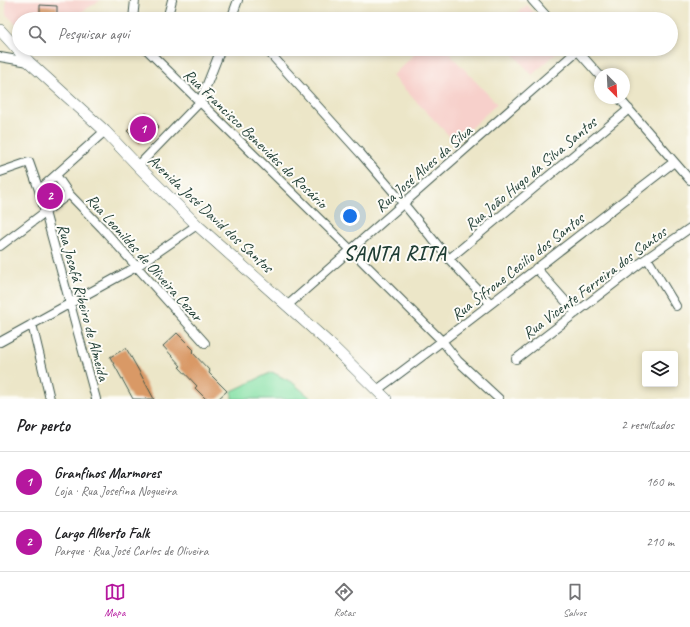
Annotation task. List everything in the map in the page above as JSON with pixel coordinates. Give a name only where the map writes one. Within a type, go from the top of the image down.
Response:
[{"type":"main road","name":"Avenida José David dos Santos","points":[[0,30],[12,43]]},
{"type":"main road","name":"Avenida José David dos Santos","points":[[24,56],[106,131],[138,166],[197,225],[288,305],[386,399]]},
{"type":"street","points":[[134,12],[135,0]]},
{"type":"street","points":[[169,12],[172,0]]},
{"type":"street","points":[[235,12],[238,0]]},
{"type":"street","points":[[532,0],[542,11]]},
{"type":"street","points":[[542,0],[542,11]]},
{"type":"street","name":"Rua Francisco Benevides do Rosário","points":[[152,56],[351,250],[442,342],[458,361],[499,399]]},
{"type":"street","points":[[138,166],[200,102],[218,56]]},
{"type":"street","points":[[272,56],[361,154],[449,259],[490,303]]},
{"type":"street","name":"Rua José Alves da Silva","points":[[288,305],[570,56]]},
{"type":"street","points":[[582,56],[594,69]]},
{"type":"street","points":[[0,57],[29,62]]},
{"type":"street","points":[[624,104],[690,180]]},
{"type":"street","name":"Rua João Hugo da Silva Santos","points":[[449,259],[629,109]]},
{"type":"street","points":[[39,190],[106,131]]},
{"type":"street","name":"Rua Josafá Ribeiro de Almeida","points":[[0,172],[29,162],[39,190],[96,399]]},
{"type":"street","name":"Rua Sifrone Cecilio dos Santos","points":[[377,390],[442,342],[490,303],[674,162]]},
{"type":"street","points":[[56,175],[69,194]]},
{"type":"street","name":"Rua Leonildes de Oliveira Cezar","points":[[0,246],[69,194],[205,343]]},
{"type":"street","points":[[0,342],[136,267],[197,225]]},
{"type":"street","name":"Rua Vicente Ferreira dos Santos","points":[[516,358],[647,258],[690,228]]},
{"type":"street","points":[[647,258],[676,306]]},
{"type":"street","points":[[536,268],[576,313]]},
{"type":"street","points":[[32,324],[50,399]]},
{"type":"shaded area","points":[[6,0],[101,0],[81,12],[12,12],[12,20],[6,14]]},
{"type":"shaded area","points":[[527,5],[534,12],[518,12]]},
{"type":"shaded area","points":[[413,56],[452,56],[497,104],[455,142],[392,76]]},
{"type":"shaded area","points":[[515,56],[553,56],[532,75]]},
{"type":"green space","points":[[56,180],[62,191],[46,202],[44,189]]},
{"type":"green space","points":[[272,372],[293,383],[312,399],[232,399],[232,391]]},
{"type":"building","points":[[40,5],[57,6],[57,12],[40,12]]},
{"type":"building","points":[[146,113],[159,126],[140,144],[127,131]]},
{"type":"building","points":[[177,333],[194,350],[192,352],[210,371],[209,373],[227,391],[218,399],[206,399],[195,388],[197,386],[179,367],[181,366],[163,346]]},
{"type":"building","points":[[126,348],[154,399],[133,399],[110,357]]},
{"type":"place","name":"Granfinos Marmores","points":[[143,129]]},
{"type":"place","name":"Largo Alberto Falk","points":[[50,196]]},
{"type":"district","name":"SANTA RITA","points":[[395,253]]}]
